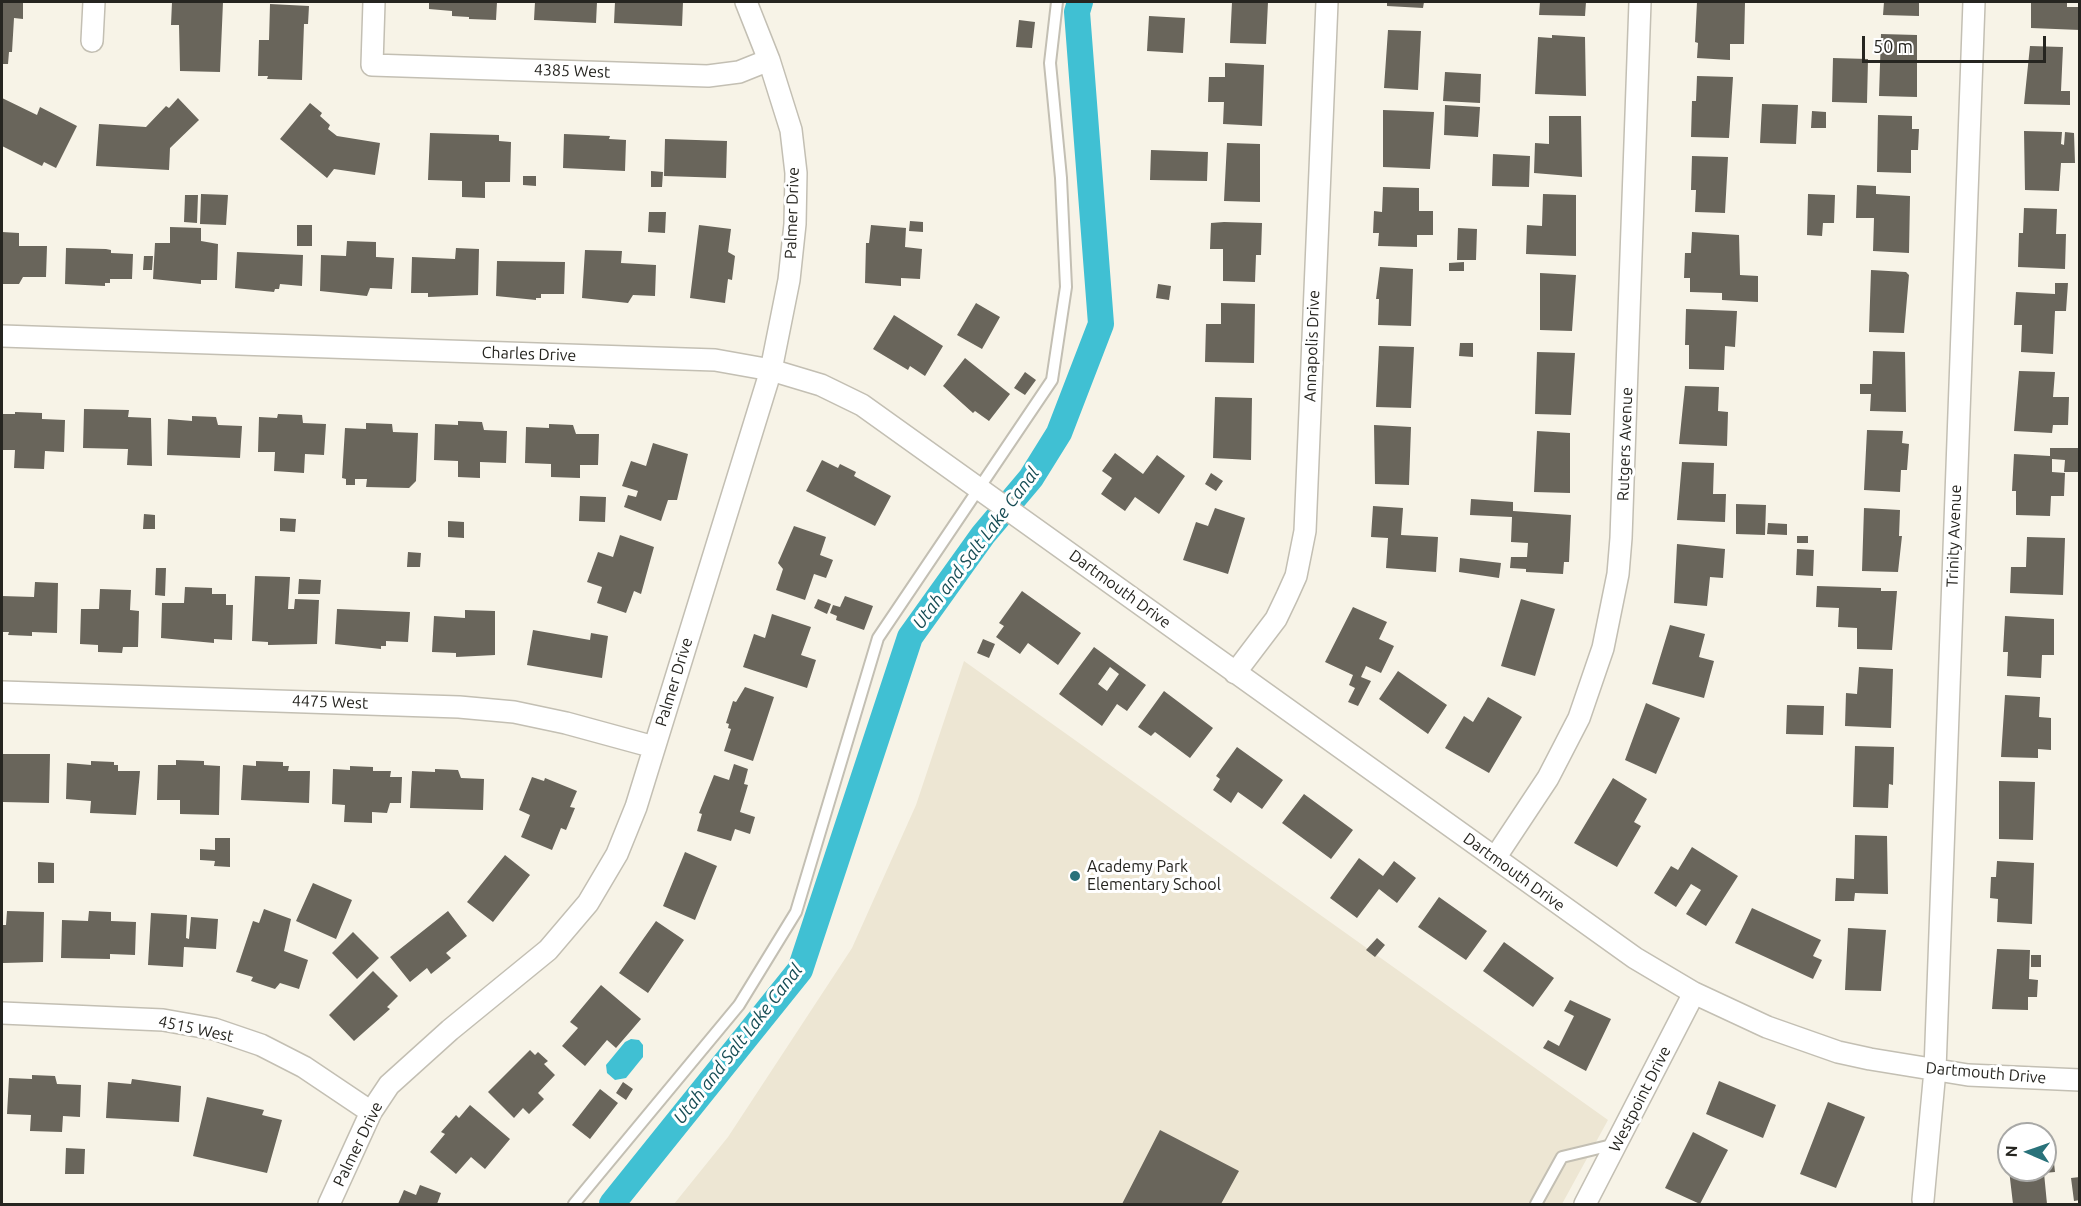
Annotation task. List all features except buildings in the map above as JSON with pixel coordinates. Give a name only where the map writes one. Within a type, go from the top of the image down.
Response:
[{"type":"street","points":[[92,41],[94,2]]},
{"type":"street","name":"4385 West","points":[[374,2],[372,65],[708,76],[739,72],[769,60]]},
{"type":"street","name":"Palmer Drive","points":[[329,1204],[371,1112],[389,1085],[410,1064],[548,950],[588,903],[617,854],[636,807],[771,370],[789,280],[795,224],[796,173],[791,130],[769,60],[746,2]]},
{"type":"street","name":"Annapolis Drive","points":[[1235,673],[1276,619],[1296,576],[1305,531],[1327,2]]},
{"type":"street","name":"Rutgers Avenue","points":[[1495,858],[1548,778],[1579,718],[1603,648],[1618,574],[1640,2]]},
{"type":"street","name":"Trinity Avenue","points":[[1923,1200],[1935,1070],[1974,2]]},
{"type":"street","name":"Charles Drive","points":[[2,336],[690,358],[738,362],[831,389],[862,405],[1014,513]]},
{"type":"street","name":"Dartmouth Drive","points":[[1014,513],[1635,958],[1694,993],[1767,1027],[1838,1052],[1968,1075],[2079,1080]]},
{"type":"street","name":"4475 West","points":[[2,692],[459,707],[514,712],[566,723],[654,747]]},
{"type":"street","name":"Westpoint Drive","points":[[1585,1204],[1694,993]]},
{"type":"street","name":"4515 West","points":[[2,1013],[163,1020],[214,1029],[261,1045],[304,1067],[371,1112]]},
{"type":"lane","points":[[574,1204],[739,1005],[796,912],[878,638],[983,491],[1052,380],[1066,286],[1061,178],[1050,63],[1057,2]]},
{"type":"lane","points":[[1536,1204],[1562,1157],[1617,1143]]},
{"type":"shaded area","name":"Academy Park Elementary School","points":[[964,661],[1608,1120],[1562,1204],[674,1204],[728,1137],[852,948],[916,805]]},
{"type":"water","points":[[631,1039],[639,1040],[643,1045],[643,1057],[626,1078],[615,1080],[607,1073],[606,1065],[625,1042]]},
{"type":"waterway","name":"Utah and Salt Lake Canal","points":[[612,1204],[800,970],[910,637],[983,535],[1031,478],[1059,433],[1101,324],[1077,12],[1080,2]]},
{"type":"place","name":"Academy Park Elementary School","points":[[1075,876]]}]
